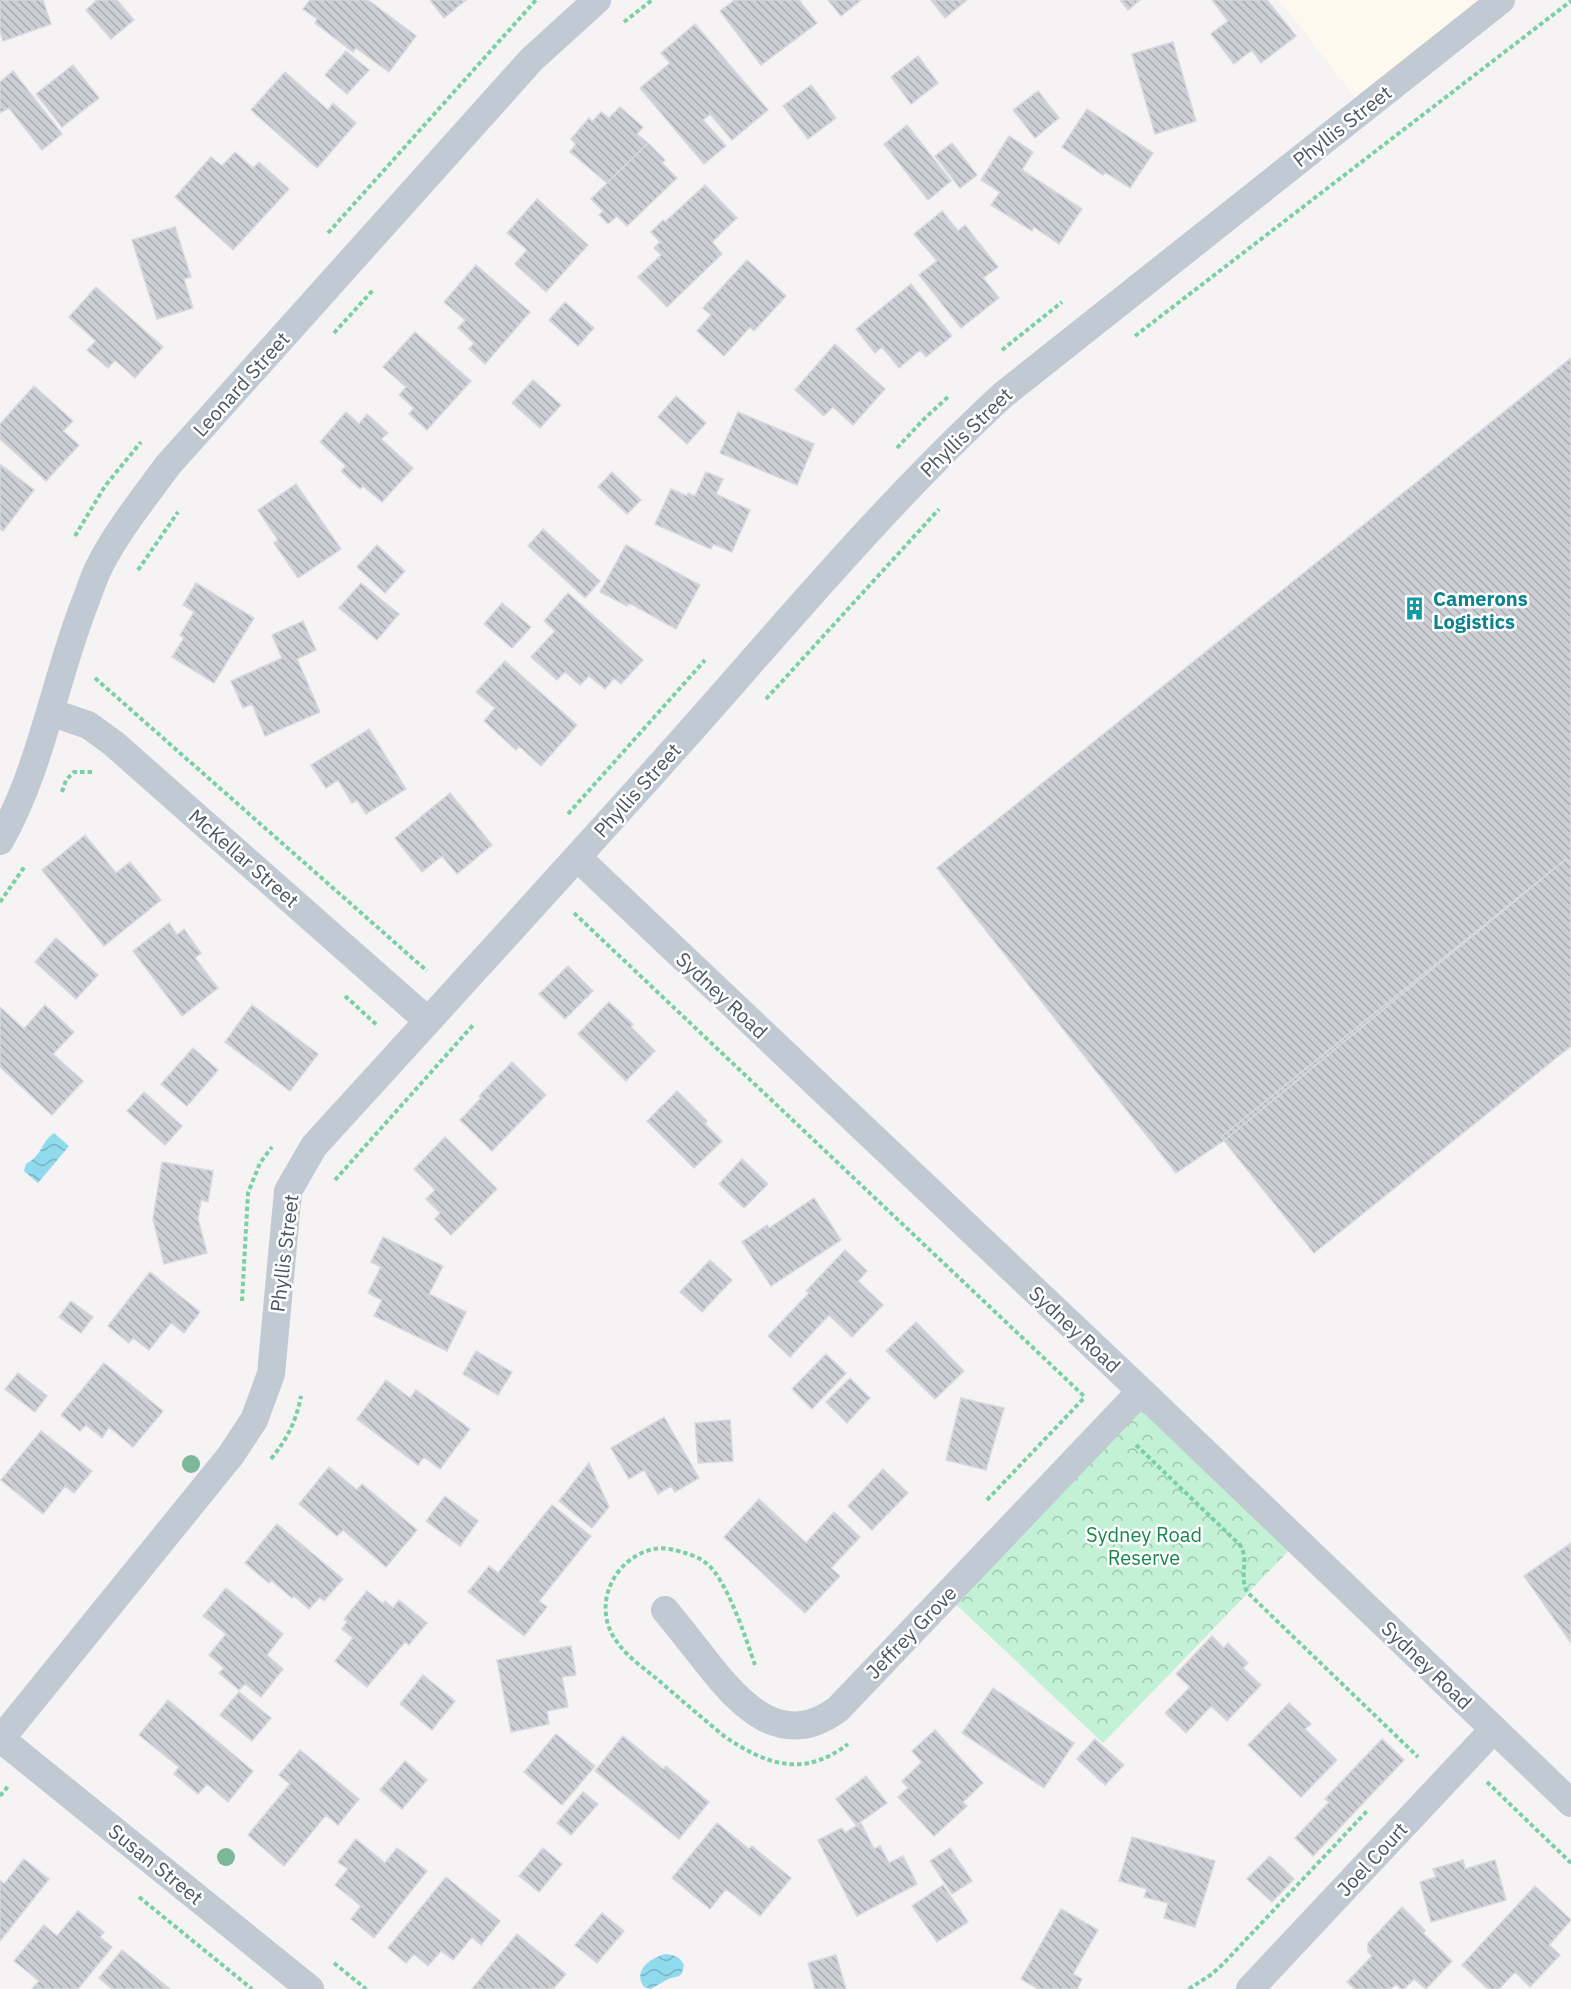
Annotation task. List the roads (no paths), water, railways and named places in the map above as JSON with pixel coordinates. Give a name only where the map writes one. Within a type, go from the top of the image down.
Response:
[{"type":"street","name":"Leonard Street","points":[[0,841],[20,801],[75,630],[99,568],[138,506],[168,465],[531,60],[597,0]]},
{"type":"street","name":"Phyllis Street","points":[[1,1740],[244,1437],[261,1406],[271,1374],[288,1191],[314,1146],[578,858],[863,536],[961,433],[1003,395],[1501,0]]},
{"type":"street","name":"McKellar Street","points":[[50,712],[88,725],[113,743],[428,1021]]},
{"type":"street","name":"Sydney Road","points":[[578,858],[1141,1391],[1571,1803]]},
{"type":"street","name":"Jeffrey Grove","points":[[665,1610],[732,1694],[763,1718],[798,1726],[825,1719],[838,1709],[1141,1391]]},
{"type":"street","name":"Joel Court","points":[[1250,1989],[1494,1729]]},
{"type":"street","name":"Susan Street","points":[[1,1740],[310,1989]]},
{"type":"water","points":[[54,1133],[69,1146],[38,1183],[24,1171],[26,1164],[36,1156]]},
{"type":"water","points":[[666,1954],[681,1960],[684,1965],[682,1973],[651,1989],[644,1987],[640,1976],[642,1970],[655,1958]]},
{"type":"place","name":"Camerons Logistics","points":[[1415,609]]},
{"type":"park label","name":"Sydney Road Reserve","points":[[1144,1546]]}]
